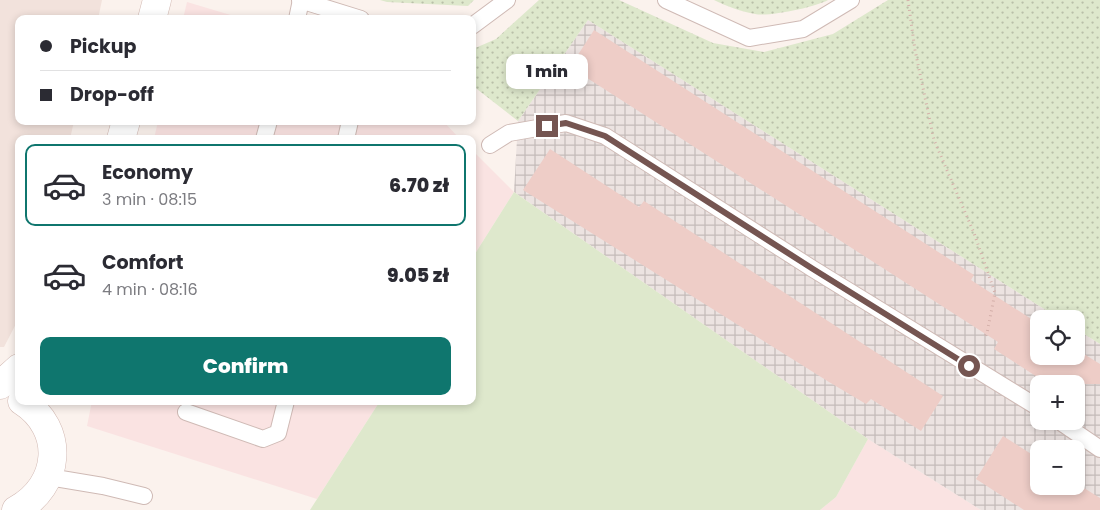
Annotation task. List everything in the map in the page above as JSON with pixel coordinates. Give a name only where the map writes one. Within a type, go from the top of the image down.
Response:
[{"type":"street","points":[[153,15],[157,0]]},
{"type":"street","points":[[0,385],[15,372]]},
{"type":"street","points":[[0,393],[15,398]]},
{"type":"street","points":[[23,508],[40,492],[49,477],[53,460],[50,413],[28,405]]},
{"type":"lane","points":[[298,15],[301,0],[348,15]]},
{"type":"lane","points":[[476,23],[507,0]]},
{"type":"lane","points":[[666,0],[749,38],[803,29],[851,0]]},
{"type":"lane","points":[[490,144],[509,133],[566,123],[605,136],[813,269],[1030,403]]},
{"type":"lane","points":[[186,412],[263,439],[278,433],[285,405]]},
{"type":"lane","points":[[1072,430],[1100,449]]},
{"type":"lane","points":[[49,477],[103,486],[144,496]]},
{"type":"path","points":[[908,0],[915,50],[934,140],[974,233],[995,293],[987,333],[969,366]]},
{"type":"shaded area","points":[[0,0],[102,0],[99,15],[15,15],[15,125],[73,125],[71,135],[15,135],[15,326],[4,347],[0,347]]},
{"type":"shaded area","points":[[187,2],[231,15],[184,15]]},
{"type":"shaded area","points":[[588,20],[1046,310],[1030,310],[1030,365],[1085,365],[1085,335],[1100,344],[1100,510],[981,510],[868,439],[514,192],[518,121]]},
{"type":"shaded area","points":[[157,125],[447,125],[456,135],[155,135]]},
{"type":"shaded area","points":[[476,154],[514,192],[476,252]]},
{"type":"shaded area","points":[[91,405],[377,405],[317,499],[87,426]]},
{"type":"shaded area","points":[[868,439],[981,510],[820,510],[836,497]]},
{"type":"green space","points":[[380,0],[474,0],[468,6],[387,2]]},
{"type":"green space","points":[[539,0],[619,0],[713,43],[764,52],[833,34],[888,0],[1100,0],[1100,344],[1085,335],[1085,310],[1046,310],[588,20],[518,121],[476,88],[476,48],[496,39]]},
{"type":"green space","points":[[714,0],[828,0],[814,6],[792,11],[762,15],[729,7]]},
{"type":"green space","points":[[514,192],[868,439],[836,497],[820,510],[310,510],[377,405],[476,405],[476,252]]},
{"type":"building","points":[[594,30],[974,275],[971,280],[1030,318],[1030,365],[1085,365],[1085,355],[1100,364],[1100,384],[1085,384],[1085,375],[1034,375],[994,349],[998,342],[570,67]]},
{"type":"building","points":[[550,149],[639,207],[644,201],[943,396],[921,431],[871,399],[866,404],[829,382],[523,190]]},
{"type":"building","points":[[1003,436],[1030,453],[1030,495],[1085,495],[1085,489],[1100,498],[1100,510],[1024,510],[976,479]]},
{"type":"route","points":[[547,126],[566,123],[605,136],[969,366]]}]
